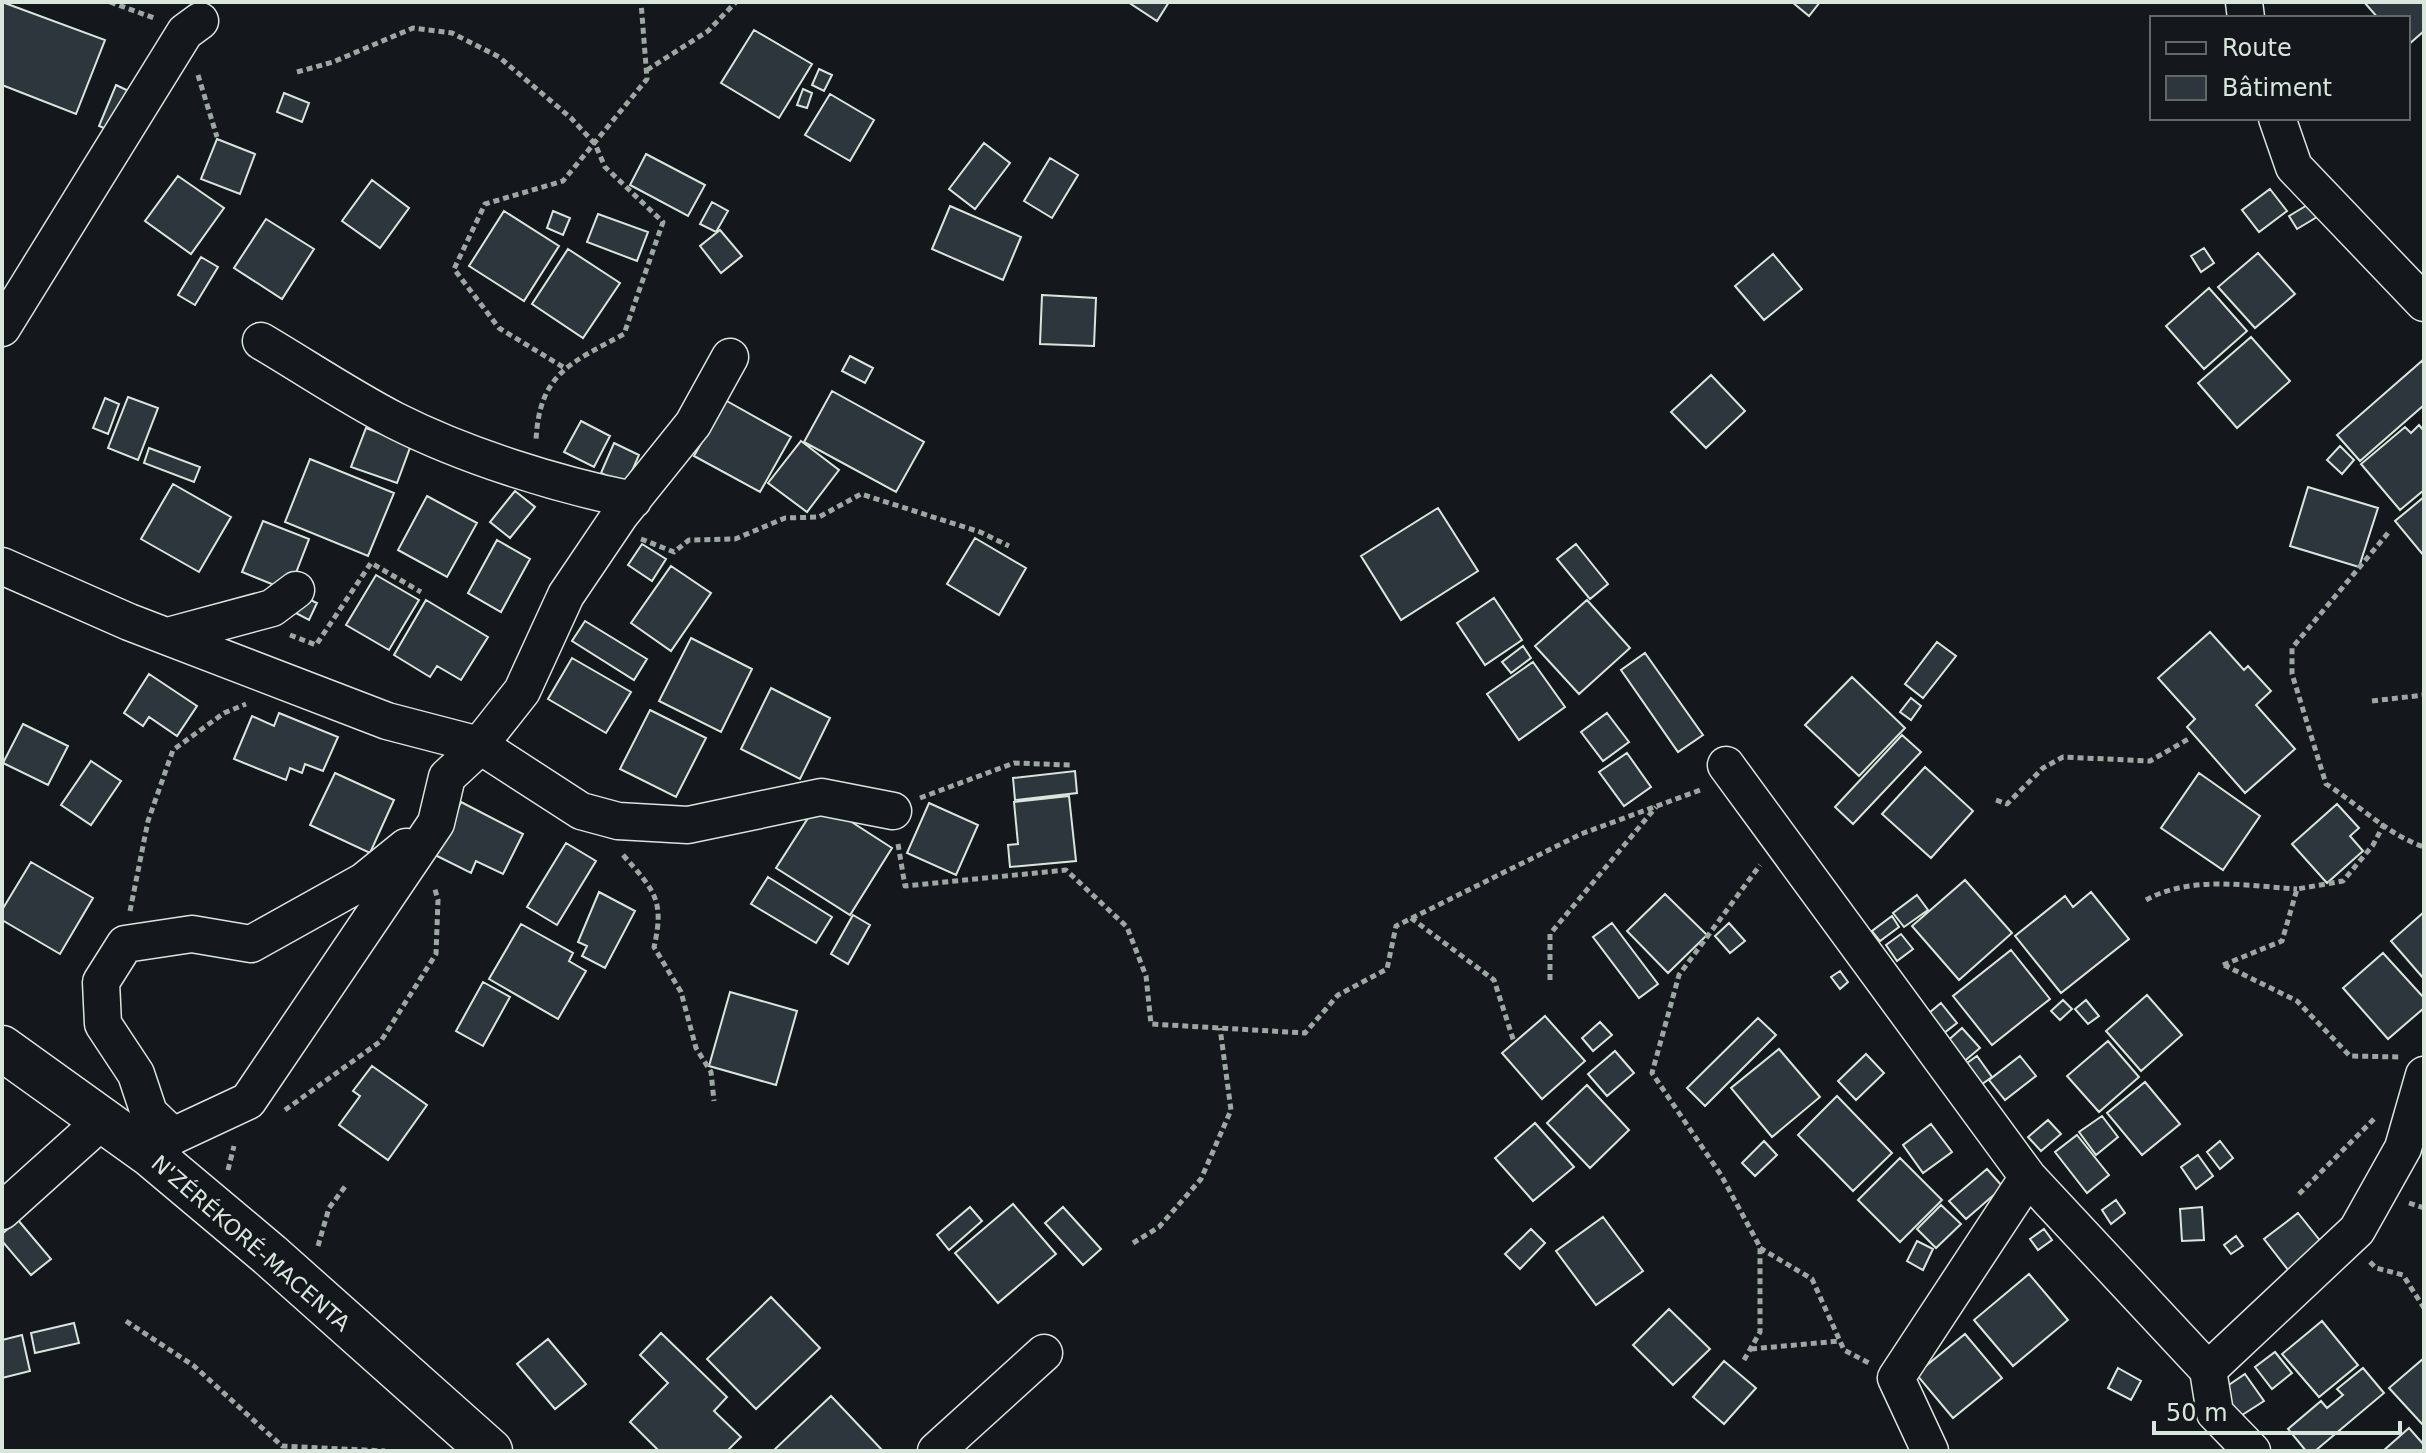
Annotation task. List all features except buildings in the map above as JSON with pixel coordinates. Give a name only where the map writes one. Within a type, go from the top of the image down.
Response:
[{"type":"highway","name":"N'ZÉRÉKORÉ-MACENTA","points":[[2,1048],[103,1120],[162,1146],[221,1213],[490,1451]]},
{"type":"street","points":[[2,328],[185,32],[200,21]]},
{"type":"street","points":[[2278,120],[2294,167],[2424,303]]},
{"type":"street","points":[[261,341],[395,420],[622,514]]},
{"type":"street","points":[[436,823],[364,881],[251,944],[192,934],[125,944],[101,982],[103,1024],[136,1074],[162,1146],[248,1101],[436,823],[447,777],[479,745],[522,691],[566,595],[622,514],[693,424],[730,357]]},
{"type":"street","points":[[2,566],[168,636],[387,721],[479,745],[581,811],[618,821],[688,825],[821,797],[892,811]]},
{"type":"street","points":[[168,636],[272,608],[296,590]]},
{"type":"street","points":[[1730,771],[2028,1177],[2208,1370],[2215,1413],[2252,1451]]},
{"type":"street","points":[[2208,1370],[2357,1230],[2403,1148],[2417,1066]]},
{"type":"street","points":[[2,1211],[103,1120]]},
{"type":"street","points":[[1930,1451],[1896,1378],[2028,1177]]},
{"type":"street","points":[[936,1451],[1044,1353]]},
{"type":"path","points":[[563,367],[499,328],[454,269],[485,204],[563,181],[647,79],[641,2]]},
{"type":"path","points":[[646,71],[708,31],[736,2]]},
{"type":"path","points":[[297,72],[333,62],[413,28],[452,33],[499,57],[571,118],[595,144],[605,167],[663,222],[651,264],[624,334],[563,367],[550,385],[535,440],[547,450]]},
{"type":"path","points":[[622,514],[674,552],[689,540],[735,539],[785,518],[819,517],[861,494],[980,532],[1009,546]]},
{"type":"path","points":[[2388,533],[2292,648],[2292,674],[2326,784],[2403,840],[2424,847]]},
{"type":"path","points":[[283,632],[316,645],[371,563],[421,592]]},
{"type":"path","points":[[125,944],[148,821],[173,750],[224,713],[296,685]]},
{"type":"path","points":[[2372,701],[2424,695]]},
{"type":"path","points":[[1996,800],[2007,804],[2043,768],[2063,757],[2150,761],[2190,738]]},
{"type":"path","points":[[1070,765],[1014,763],[892,811],[905,886],[1066,870],[1127,927],[1146,976],[1151,1024],[1305,1033],[1338,995],[1387,969],[1396,926],[1581,834],[1657,807],[1730,771]]},
{"type":"path","points":[[1550,980],[1550,934],[1657,807]]},
{"type":"path","points":[[581,811],[625,857],[654,895],[661,916],[654,947],[681,992],[696,1048],[711,1072],[714,1101]]},
{"type":"path","points":[[2146,900],[2166,889],[2215,884],[2297,889],[2343,881],[2373,845],[2384,824]]},
{"type":"path","points":[[1744,1360],[1760,1332],[1760,1247],[1721,1175],[1652,1073],[1679,975],[1779,838]]},
{"type":"path","points":[[280,1114],[381,1041],[436,954],[438,900],[431,878]]},
{"type":"path","points":[[2297,889],[2282,941],[2223,965],[2297,1001],[2350,1056],[2417,1066]]},
{"type":"path","points":[[1411,918],[1494,980],[1514,1042]]},
{"type":"path","points":[[1133,1243],[1159,1227],[1201,1179],[1231,1110],[1220,1028]]},
{"type":"path","points":[[2299,1194],[2346,1143],[2378,1115]]},
{"type":"path","points":[[221,1213],[231,1147],[241,1141]]},
{"type":"path","points":[[304,1289],[329,1208],[347,1184]]},
{"type":"path","points":[[2347,1238],[2376,1268],[2403,1275],[2424,1308]]},
{"type":"path","points":[[1760,1247],[1812,1279],[1844,1350],[1896,1378]]},
{"type":"path","points":[[126,1321],[194,1366],[282,1446],[385,1451]]},
{"type":"path","points":[[1751,1349],[1840,1341]]}]
